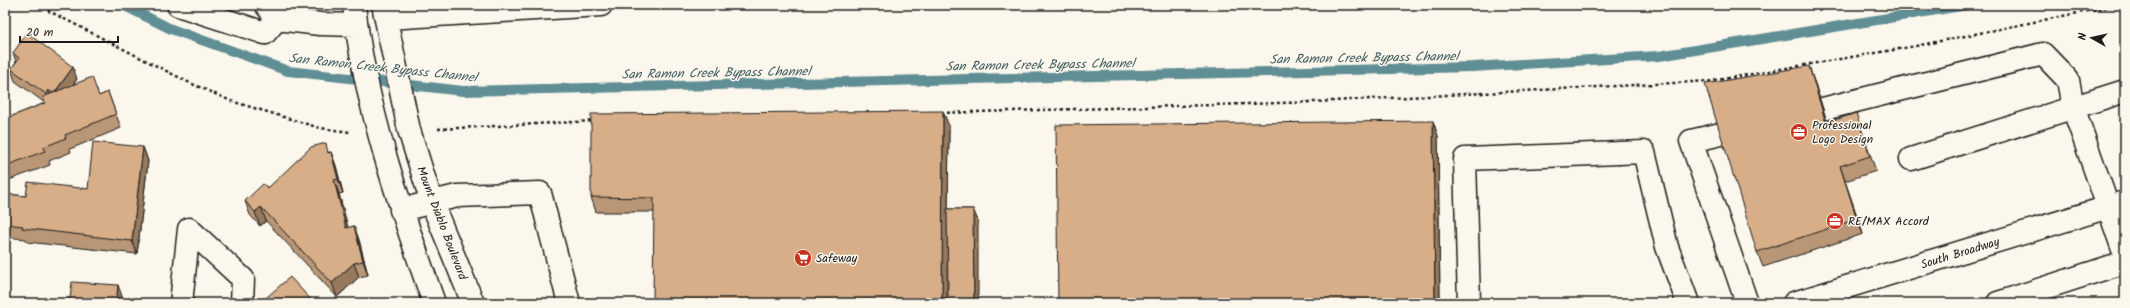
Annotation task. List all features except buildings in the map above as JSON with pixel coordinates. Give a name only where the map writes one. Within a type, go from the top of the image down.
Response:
[{"type":"street","points":[[178,5],[265,32],[272,12],[320,24],[355,21],[378,126],[401,210],[434,303]]},
{"type":"street","points":[[386,16],[601,5]]},
{"type":"street","name":"Mount Diablo Boulevard","points":[[386,16],[407,120],[432,203],[473,303]]},
{"type":"street","points":[[1823,109],[2043,54],[2068,80],[2073,108],[2116,205],[2125,255]]},
{"type":"street","points":[[1911,159],[2125,91]]},
{"type":"street","points":[[1721,134],[1691,141],[1747,303]]},
{"type":"street","points":[[1469,303],[1465,159],[1644,152],[1667,247],[1688,303]]},
{"type":"street","points":[[401,210],[457,196],[540,193],[569,303]]},
{"type":"street","name":"South Broadway","points":[[1794,303],[2116,205]]},
{"type":"street","points":[[181,303],[189,229],[243,279],[242,303]]},
{"type":"street","points":[[1998,303],[2125,262]]},
{"type":"path","points":[[37,5],[188,82],[231,101],[320,128],[353,132]]},
{"type":"path","points":[[937,113],[1314,102],[1710,81],[1916,46],[2117,5]]},
{"type":"path","points":[[434,130],[598,121]]},
{"type":"waterway","name":"San Ramon Creek Bypass Channel","points":[[123,5],[171,29],[288,71],[463,91],[1472,67],[1659,56],[1967,5]]},
{"type":"place","name":"Professional Logo Design","points":[[1799,132]]},
{"type":"place","name":"RE/MAX Accord","points":[[1835,221]]},
{"type":"place","name":"Safeway","points":[[803,258]]}]
